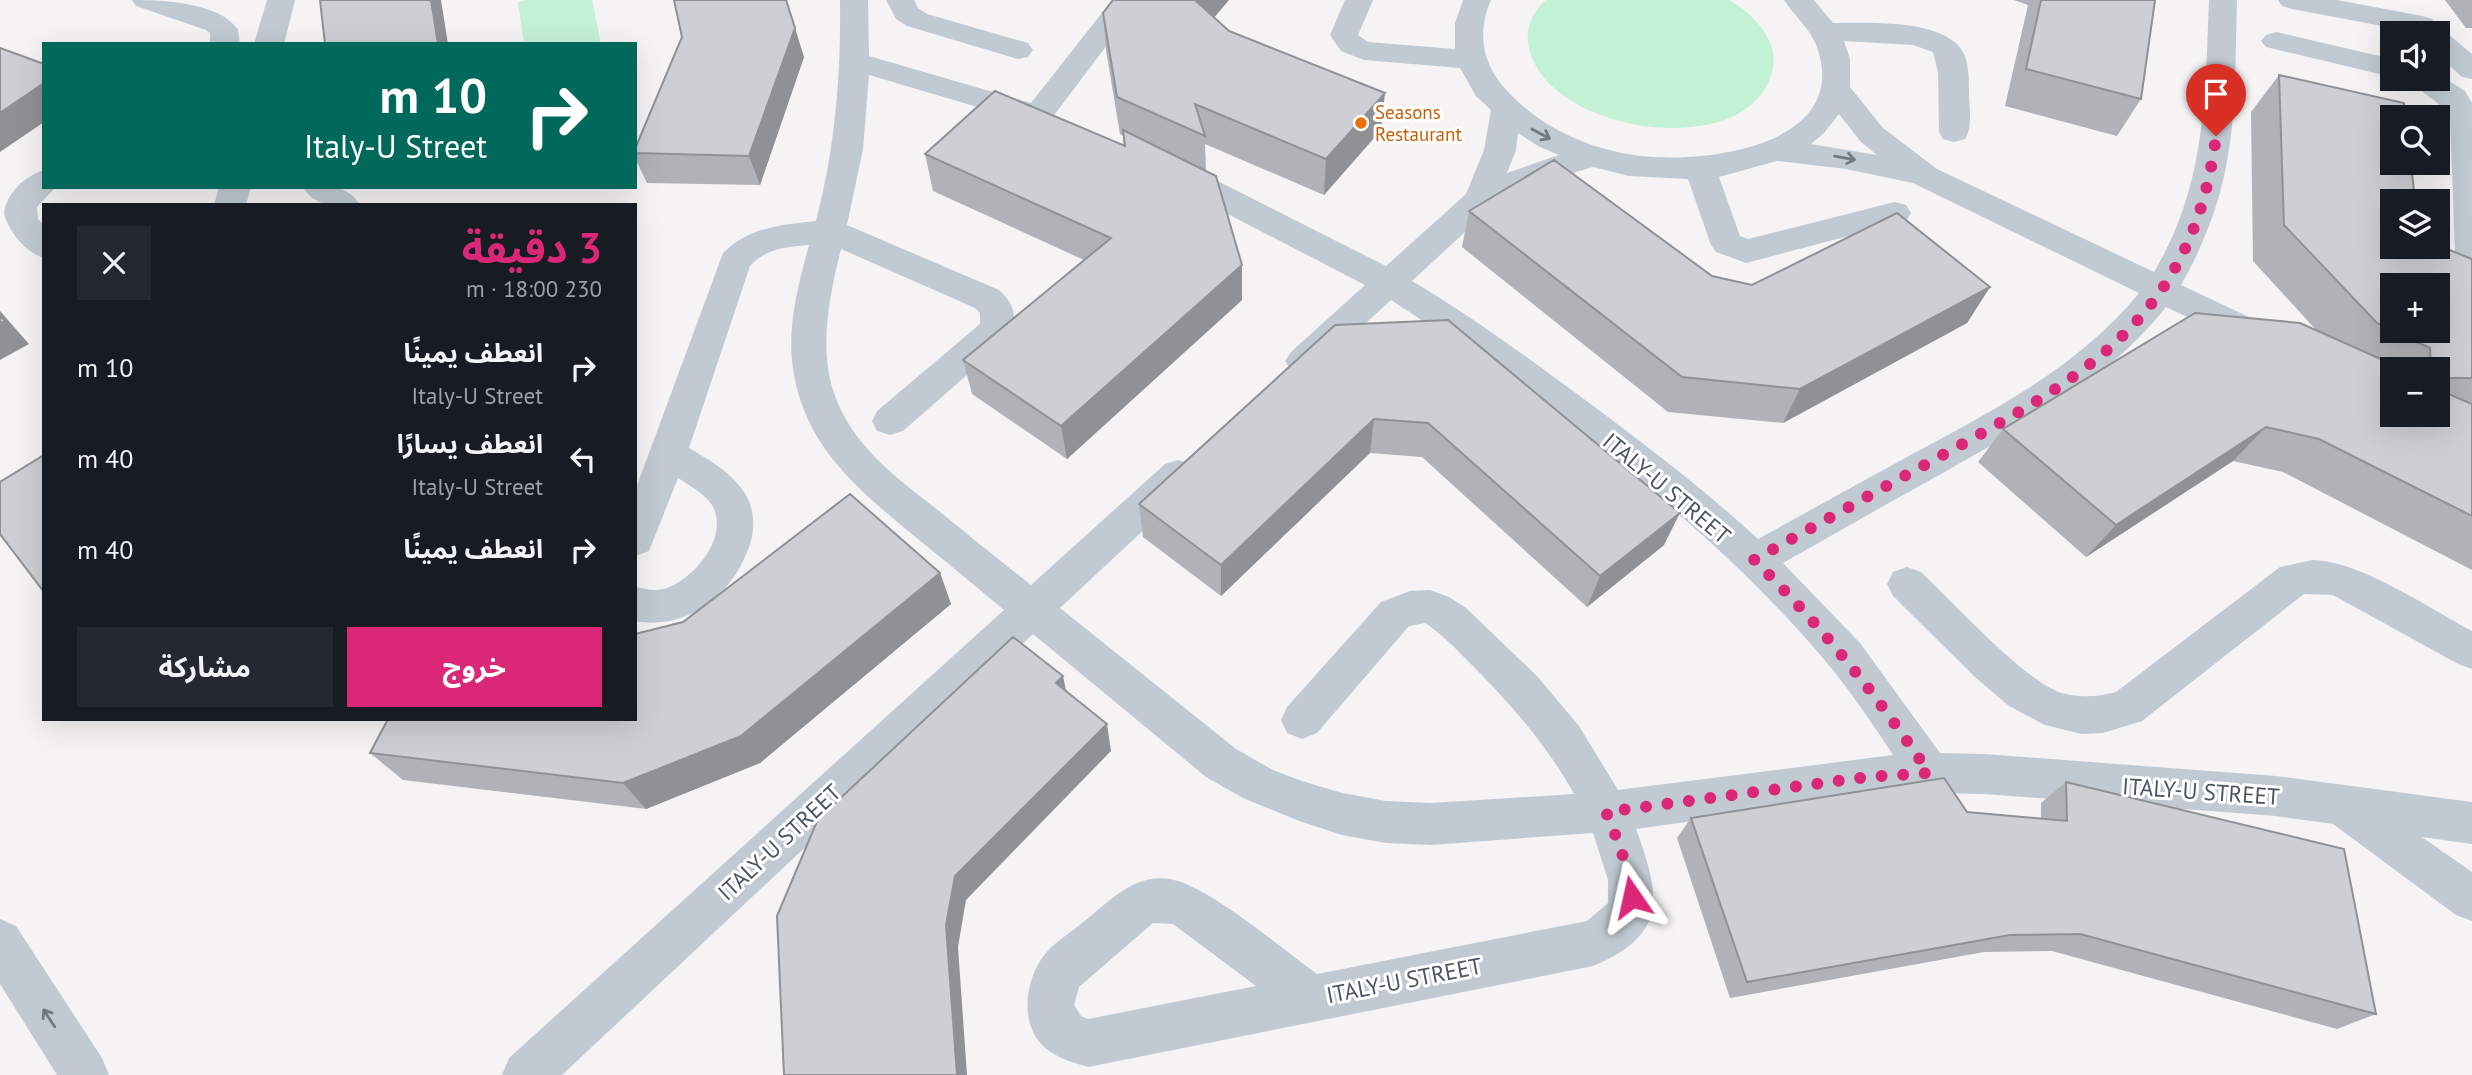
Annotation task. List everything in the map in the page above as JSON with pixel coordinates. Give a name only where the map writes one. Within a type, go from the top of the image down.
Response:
[{"type":"street","points":[[146,0],[216,24],[224,30],[225,42]]},
{"type":"street","points":[[270,42],[281,0]]},
{"type":"street","name":"ITALY-U STREET","points":[[854,0],[856,62],[853,111],[844,169],[808,336],[808,356],[814,388],[825,418],[843,447],[867,475],[1221,763],[1258,784],[1298,801],[1342,814],[1386,822],[1431,824],[1606,812],[1867,777],[1929,773],[1984,774],[2193,789],[2339,804],[2472,823]]},
{"type":"street","points":[[900,0],[906,13],[917,20],[1018,50]]},
{"type":"street","points":[[856,62],[1050,120],[1127,0]]},
{"type":"street","points":[[1359,0],[1344,34],[1346,41],[1354,47],[1364,51],[1471,60]]},
{"type":"street","points":[[1477,0],[1467,27],[1471,60],[1484,85],[1506,109],[1531,128],[1562,145],[1588,154],[1649,168],[1700,169],[1754,160],[1778,150],[1816,124],[1828,107],[1835,89],[1835,61],[1825,32],[1798,0]]},
{"type":"street","points":[[1754,560],[2043,399],[2117,343],[2161,290],[2195,226],[2213,167],[2223,0]]},
{"type":"street","points":[[2292,0],[2380,21]]},
{"type":"street","points":[[2400,0],[2419,21]]},
{"type":"street","points":[[1825,32],[1914,36],[1938,42],[1951,57],[1954,132]]},
{"type":"street","points":[[2276,41],[2380,65]]},
{"type":"street","points":[[2450,51],[2472,70]]},
{"type":"street","points":[[1835,89],[1872,135],[1926,177],[2283,348]]},
{"type":"street","points":[[2444,91],[2455,98],[2465,117],[2472,253]]},
{"type":"street","points":[[1480,200],[1500,150],[1506,109]]},
{"type":"street","points":[[1778,150],[1846,158],[1926,177]]},
{"type":"street","points":[[1276,385],[1480,200],[1528,175],[1583,159],[1588,154]]},
{"type":"street","name":"ITALY-U STREET","points":[[1144,159],[1388,282],[1476,340],[1566,405],[1658,477],[1754,560],[1801,606],[1846,657],[1888,712],[1929,773]]},
{"type":"street","points":[[1700,169],[1723,237],[1728,244],[1746,251],[1895,213]]},
{"type":"street","points":[[42,183],[27,196],[20,215],[21,223],[42,244]]},
{"type":"street","points":[[322,189],[341,203]]},
{"type":"street","points":[[637,535],[669,453],[735,261],[749,247],[772,237],[831,231],[987,299],[999,313],[996,330],[989,337],[891,421]]},
{"type":"street","name":"ITALY-U STREET","points":[[526,1075],[1205,450]]},
{"type":"street","points":[[637,605],[649,609],[664,608],[692,596],[717,570],[728,554],[734,537],[732,505],[724,492],[669,453]]},
{"type":"street","points":[[1907,584],[2016,690],[2062,713],[2086,717],[2108,715],[2127,708],[2294,579],[2308,575],[2325,576],[2344,582],[2472,651]]},
{"type":"street","name":"ITALY-U STREET","points":[[1302,720],[1395,614],[1407,607],[1422,606],[1437,610],[1493,659],[1549,721],[1586,773],[1620,845],[1632,897],[1619,926],[1608,936],[1593,943],[1312,999],[1088,1043],[1073,1040],[1061,1031],[1052,1018],[1049,1002],[1052,985],[1062,970],[1141,904],[1156,900],[1173,900],[1187,907],[1312,999]]},
{"type":"street","points":[[2339,804],[2472,899]]},
{"type":"street","points":[[0,942],[85,1075]]},
{"type":"green space","points":[[592,0],[601,42],[524,42],[518,2]]},
{"type":"green space","points":[[1546,0],[1729,0],[1762,28],[1771,47],[1773,67],[1758,98],[1729,118],[1691,127],[1648,126],[1606,117],[1569,99],[1541,74],[1528,42],[1528,30],[1538,9]]},
{"type":"building","points":[[320,0],[431,0],[438,42],[325,42]]},
{"type":"building","points":[[674,0],[786,0],[795,28],[749,156],[637,153],[637,144],[682,37]]},
{"type":"building","points":[[1113,0],[1197,0],[1229,31],[1385,93],[1326,159],[1195,104],[1205,136],[1117,97],[1103,13]]},
{"type":"building","points":[[2041,0],[2155,0],[2141,99],[2026,69]]},
{"type":"building","points":[[0,48],[42,63],[42,84],[0,113]]},
{"type":"building","points":[[2279,75],[2404,103],[2380,105],[2380,175],[2412,175],[2414,189],[2380,189],[2380,259],[2450,259],[2450,250],[2472,259],[2472,378],[2450,378],[2450,357],[2430,357],[2430,348],[2419,343],[2450,343],[2450,273],[2380,273],[2380,324],[2284,225]]},
{"type":"building","points":[[995,91],[1125,146],[1123,130],[1216,176],[1242,265],[1061,426],[963,360],[1111,238],[925,154]]},
{"type":"building","points":[[1554,160],[1712,276],[1752,285],[1897,213],[1990,287],[1800,389],[1682,377],[1469,211]]},
{"type":"building","points":[[2195,313],[2300,323],[2380,359],[2380,427],[2450,427],[2450,395],[2472,404],[2472,516],[2319,439],[2266,427],[2116,525],[2003,429]]},
{"type":"building","points":[[1448,320],[1680,513],[1600,576],[1428,423],[1374,419],[1221,565],[1139,504],[1335,325]]},
{"type":"building","points":[[42,456],[42,589],[0,534],[0,482]]},
{"type":"building","points":[[850,494],[940,573],[741,736],[623,783],[370,753],[387,721],[637,721],[637,634],[683,622]]},
{"type":"building","points":[[1013,637],[1063,676],[1056,683],[1107,724],[955,876],[946,925],[957,1075],[784,1075],[777,916],[818,819]]},
{"type":"building","points":[[1944,778],[1967,812],[2067,821],[2066,782],[2344,849],[2376,1014],[2080,934],[2010,935],[1747,982],[1691,818]]},
{"type":"place","name":"Seasons Restaurant","points":[[1361,123]]},
{"type":"route","points":[[1632,897],[1620,845],[1606,812],[1867,777],[1929,773],[1888,712],[1846,657],[1801,606],[1754,560],[2043,399],[2117,343],[2145,312],[2182,254],[2205,198],[2213,167],[2216,136]]}]
